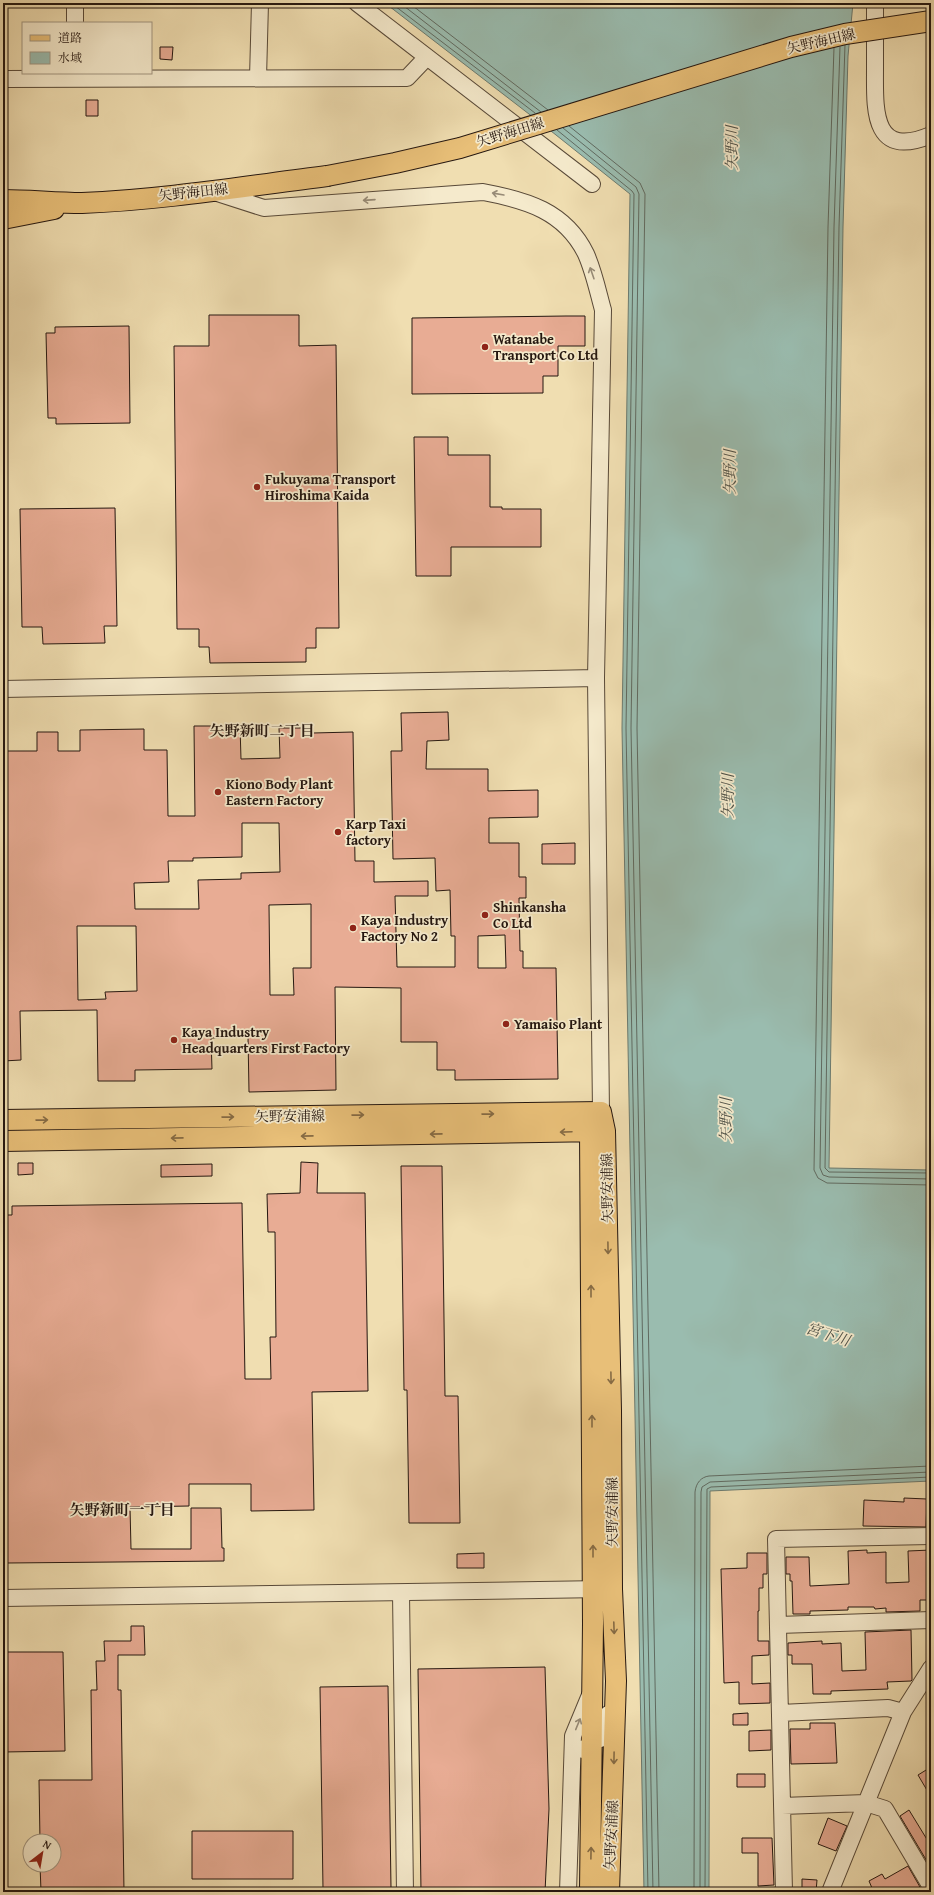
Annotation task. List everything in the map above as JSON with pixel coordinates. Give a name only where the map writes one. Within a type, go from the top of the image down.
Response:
[{"type":"main road","name":"矢野海田線","points":[[3,218],[14,218],[81,203],[210,191],[327,176],[395,163],[460,148],[791,47],[844,34],[931,21]]},
{"type":"main road","name":"矢野海田線","points":[[3,200],[81,203]]},
{"type":"main road","name":"矢野安浦線","points":[[3,1120],[600,1112],[598,1131],[590,1892]]},
{"type":"main road","name":"矢野安浦線","points":[[3,1141],[598,1131]]},
{"type":"main road","name":"矢野安浦線","points":[[598,1131],[611,1403],[612,1589],[616,1681],[609,1892]]},
{"type":"street","points":[[75,3],[75,22]]},
{"type":"street","points":[[258,78],[260,3]]},
{"type":"street","points":[[357,3],[592,184]]},
{"type":"street","points":[[874,3],[874,108],[880,127],[890,137],[897,140],[914,141],[931,135]]},
{"type":"street","points":[[3,79],[74,76],[406,78],[427,57]]},
{"type":"street","points":[[210,191],[264,208],[483,192],[515,198],[536,205],[556,218],[571,233],[586,254],[603,310],[596,678],[600,1112]]},
{"type":"street","points":[[3,689],[596,678]]},
{"type":"street","points":[[784,1892],[776,1539],[931,1536]]},
{"type":"street","points":[[3,1598],[612,1589]]},
{"type":"street","points":[[401,1592],[405,1892]]},
{"type":"street","points":[[778,1625],[931,1620]]},
{"type":"street","points":[[830,1892],[903,1712],[931,1668]]},
{"type":"street","points":[[571,1776],[580,1753],[592,1742],[603,1738],[607,1727],[609,1702],[616,1681]]},
{"type":"street","points":[[568,1892],[573,1736],[593,1688]]},
{"type":"street","points":[[780,1713],[888,1708],[903,1712]]},
{"type":"street","points":[[782,1806],[866,1803],[885,1809],[931,1887]]},
{"type":"water","points":[[385,3],[853,3],[848,56],[843,227],[829,1168],[931,1170],[931,1481],[710,1491],[709,1892],[644,1892],[622,728],[630,194]]},
{"type":"building","points":[[160,47],[173,47],[172,60],[160,59]]},
{"type":"building","points":[[86,100],[98,100],[98,116],[86,116]]},
{"type":"building","name":"Fukuyama Transport Hiroshima Kaida","points":[[209,315],[299,315],[299,346],[336,345],[339,628],[316,628],[316,648],[306,648],[306,662],[210,663],[209,647],[199,647],[199,629],[177,629],[174,346],[209,346]]},
{"type":"building","name":"Watanabe Transport Co Ltd","points":[[585,316],[585,346],[558,346],[558,376],[543,376],[543,393],[412,394],[412,318]]},
{"type":"building","points":[[129,326],[130,423],[56,424],[56,418],[48,418],[46,333],[55,333],[55,327]]},
{"type":"building","points":[[414,437],[448,437],[448,455],[490,455],[490,507],[502,507],[502,509],[541,509],[541,547],[451,547],[451,576],[416,576]]},
{"type":"building","points":[[115,508],[117,626],[104,626],[105,643],[43,644],[42,627],[22,627],[20,509]]},
{"type":"building","points":[[448,712],[449,740],[427,741],[426,769],[488,769],[488,791],[538,790],[538,817],[489,818],[489,843],[519,843],[519,877],[526,877],[526,898],[519,898],[520,951],[523,951],[523,968],[556,968],[558,1079],[455,1080],[455,1070],[437,1070],[437,1042],[401,1042],[401,988],[335,987],[336,1090],[249,1092],[248,1037],[211,1038],[212,1069],[135,1070],[135,1081],[98,1081],[97,1010],[20,1011],[21,1060],[3,1061],[3,751],[37,751],[37,732],[58,732],[58,751],[80,751],[80,730],[144,729],[144,750],[167,750],[168,816],[195,816],[194,726],[240,726],[241,759],[280,758],[279,728],[313,728],[313,733],[353,732],[355,861],[374,861],[374,882],[428,881],[428,896],[395,896],[397,967],[455,967],[455,936],[451,936],[450,890],[436,891],[435,858],[393,859],[391,751],[402,751],[401,713]],"holes":[[[242,823],[279,823],[280,872],[241,873],[241,879],[198,880],[199,909],[135,909],[134,883],[169,882],[168,861],[193,861],[193,858],[242,857]],[[311,904],[311,968],[293,968],[294,995],[270,995],[269,905]],[[77,926],[136,926],[137,991],[105,992],[106,999],[78,1000]],[[505,935],[506,968],[478,968],[478,936]]]},
{"type":"building","points":[[575,843],[575,864],[542,864],[542,844]]},
{"type":"building","points":[[301,1162],[318,1163],[317,1193],[365,1193],[368,1391],[312,1392],[314,1510],[251,1511],[251,1484],[189,1484],[189,1506],[130,1507],[131,1549],[191,1549],[191,1508],[221,1508],[222,1548],[224,1548],[224,1561],[7,1563],[6,1531],[3,1531],[3,1215],[12,1215],[12,1206],[242,1203],[245,1379],[271,1379],[270,1337],[276,1337],[275,1232],[268,1232],[267,1194],[300,1193]]},
{"type":"building","points":[[18,1163],[33,1163],[33,1174],[18,1175]]},
{"type":"building","points":[[212,1164],[212,1176],[161,1177],[161,1165]]},
{"type":"building","points":[[401,1166],[442,1166],[445,1396],[458,1396],[460,1523],[409,1523],[407,1390],[404,1390]]},
{"type":"building","points":[[904,1498],[927,1499],[926,1527],[863,1526],[864,1500],[904,1502]]},
{"type":"building","points":[[867,1550],[867,1553],[886,1552],[886,1583],[909,1582],[908,1551],[931,1550],[931,1600],[920,1600],[920,1611],[886,1612],[886,1608],[875,1609],[874,1607],[848,1607],[848,1610],[810,1611],[810,1614],[793,1614],[792,1581],[790,1581],[790,1574],[786,1574],[786,1557],[809,1557],[810,1586],[849,1584],[848,1551]]},
{"type":"building","points":[[484,1553],[484,1568],[457,1568],[457,1554]]},
{"type":"building","points":[[747,1553],[767,1553],[767,1574],[763,1574],[763,1588],[759,1588],[758,1641],[769,1641],[769,1655],[752,1656],[752,1684],[770,1683],[770,1703],[739,1704],[739,1682],[724,1683],[721,1569],[747,1568]]},
{"type":"building","points":[[131,1626],[144,1626],[145,1655],[118,1655],[118,1690],[121,1690],[124,1892],[41,1891],[40,1873],[62,1873],[62,1833],[40,1833],[39,1780],[92,1780],[91,1690],[97,1690],[96,1661],[105,1661],[104,1641],[131,1641]]},
{"type":"building","points":[[911,1630],[912,1680],[887,1682],[888,1689],[831,1691],[831,1694],[813,1694],[812,1664],[792,1664],[792,1655],[788,1655],[788,1643],[822,1641],[822,1644],[841,1643],[842,1671],[866,1670],[865,1632]]},
{"type":"building","points":[[3,1652],[63,1652],[65,1751],[3,1752]]},
{"type":"building","points":[[545,1667],[549,1809],[545,1892],[421,1892],[418,1669]]},
{"type":"building","points":[[388,1686],[391,1888],[323,1889],[320,1687]]},
{"type":"building","points":[[748,1713],[748,1725],[733,1725],[733,1714]]},
{"type":"building","points":[[810,1723],[835,1723],[837,1763],[791,1764],[790,1729],[810,1729]]},
{"type":"building","points":[[771,1730],[771,1750],[749,1751],[749,1731]]},
{"type":"building","points":[[931,1767],[931,1797],[918,1775]]},
{"type":"building","points":[[737,1774],[765,1774],[765,1787],[737,1787]]},
{"type":"building","points":[[909,1810],[931,1846],[931,1868],[900,1816]]},
{"type":"building","points":[[828,1818],[847,1826],[836,1851],[818,1844]]},
{"type":"building","points":[[192,1831],[293,1831],[293,1879],[192,1879]]},
{"type":"building","points":[[742,1838],[772,1838],[774,1885],[758,1886],[758,1853],[742,1853]]},
{"type":"building","points":[[908,1866],[920,1887],[912,1892],[865,1892],[872,1888],[869,1881],[882,1874],[885,1879]]},
{"type":"building","points":[[802,1879],[817,1880],[816,1892],[802,1892]]},
{"type":"place","name":"Watanabe Transport Co Ltd","points":[[485,347]]},
{"type":"place","name":"Fukuyama Transport Hiroshima Kaida","points":[[257,487]]},
{"type":"place","name":"Kiono Body Plant Eastern Factory","points":[[218,792]]},
{"type":"place","name":"Karp Taxi factory","points":[[338,832]]},
{"type":"place","name":"Shinkansha Co Ltd","points":[[485,915]]},
{"type":"place","name":"Kaya Industry Factory No 2","points":[[353,928]]},
{"type":"place","name":"Yamaiso Plant","points":[[506,1024]]},
{"type":"place","name":"Kaya Industry Headquarters First Factory","points":[[174,1040]]},
{"type":"district","name":"矢野新町二丁目","points":[[262,730]]},
{"type":"district","name":"矢野新町一丁目","points":[[122,1509]]},
{"type":"water label","name":"矢野川","points":[[731,148]]},
{"type":"water label","name":"矢野川","points":[[729,472]]},
{"type":"water label","name":"矢野川","points":[[727,796]]},
{"type":"water label","name":"矢野川","points":[[725,1120]]},
{"type":"water label","name":"宮下川","points":[[828,1334]]}]
